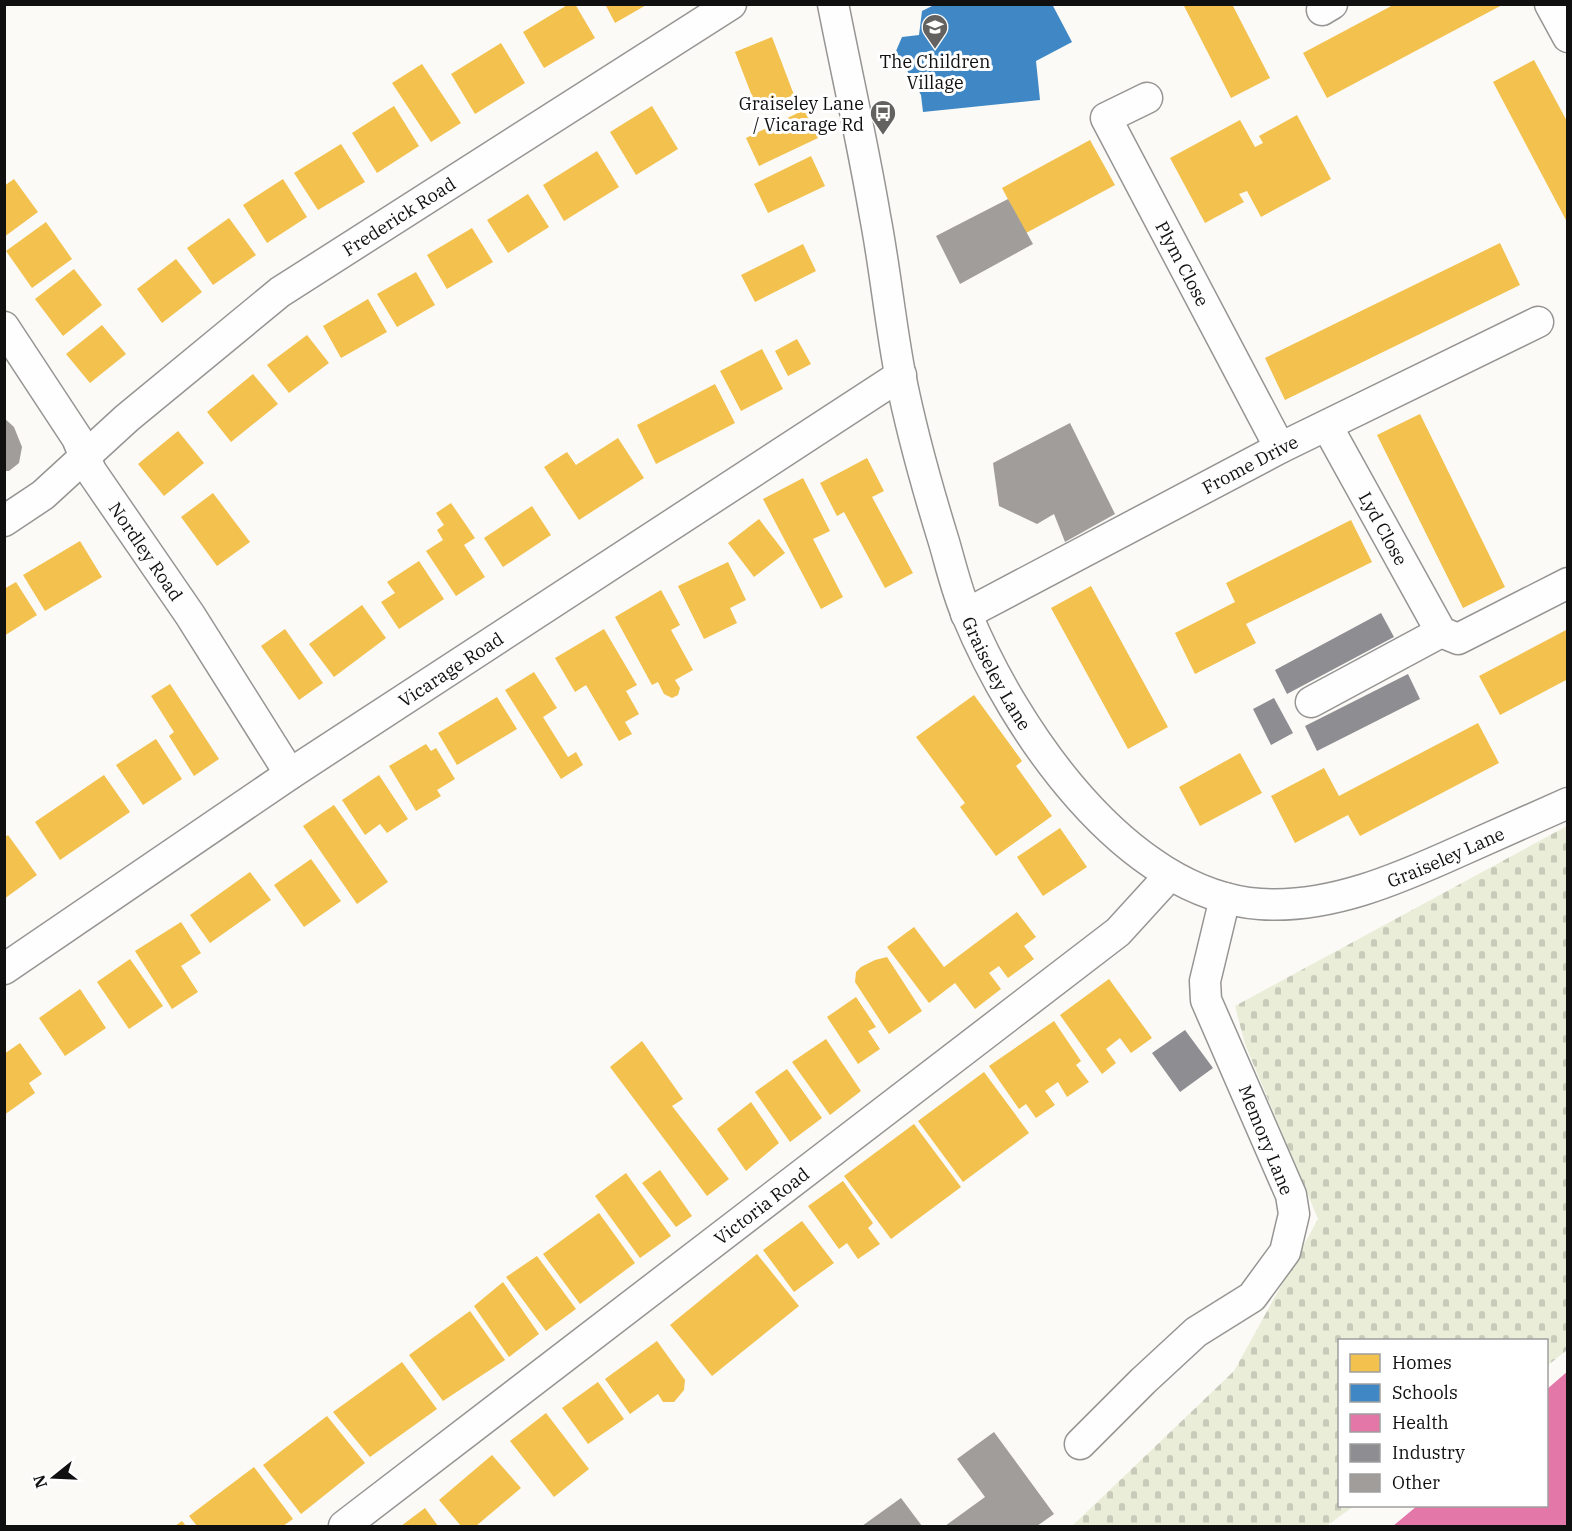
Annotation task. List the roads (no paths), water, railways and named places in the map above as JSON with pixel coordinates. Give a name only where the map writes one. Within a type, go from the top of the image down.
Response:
[{"type":"street","name":"Frederick Road","points":[[4,521],[43,495],[84,456],[215,343],[280,292],[731,4]]},
{"type":"street","name":"Graiseley Lane","points":[[833,4],[875,216],[900,375],[931,499],[966,614],[1002,687],[1038,744],[1074,791],[1124,843],[1170,875],[1194,888],[1225,898],[1261,904],[1324,901],[1382,884],[1568,803]]},
{"type":"street","points":[[1550,4],[1568,38]]},
{"type":"street","name":"Plym Close","points":[[1147,98],[1107,118],[1280,448]]},
{"type":"street","name":"Frome Drive","points":[[966,614],[1280,448],[1538,322]]},
{"type":"street","name":"Nordley Road","points":[[4,327],[77,438],[91,471],[190,615],[290,774]]},
{"type":"street","name":"Vicarage Road","points":[[4,969],[290,774],[900,375]]},
{"type":"street","name":"Lyd Close","points":[[1327,426],[1440,632]]},
{"type":"street","points":[[1311,702],[1440,632],[1458,639],[1568,583]]},
{"type":"street","name":"Victoria Road","points":[[344,1527],[1118,932],[1170,875]]},
{"type":"street","name":"Memory Lane","points":[[1080,1444],[1196,1332],[1252,1297],[1285,1252],[1294,1214],[1291,1195],[1206,1000],[1206,981],[1225,898]]},
{"type":"place","name":"The Children Village","points":[[935,50]]},
{"type":"place","name":"Graiseley Lane / Vicarage Rd","points":[[883,136]]}]
